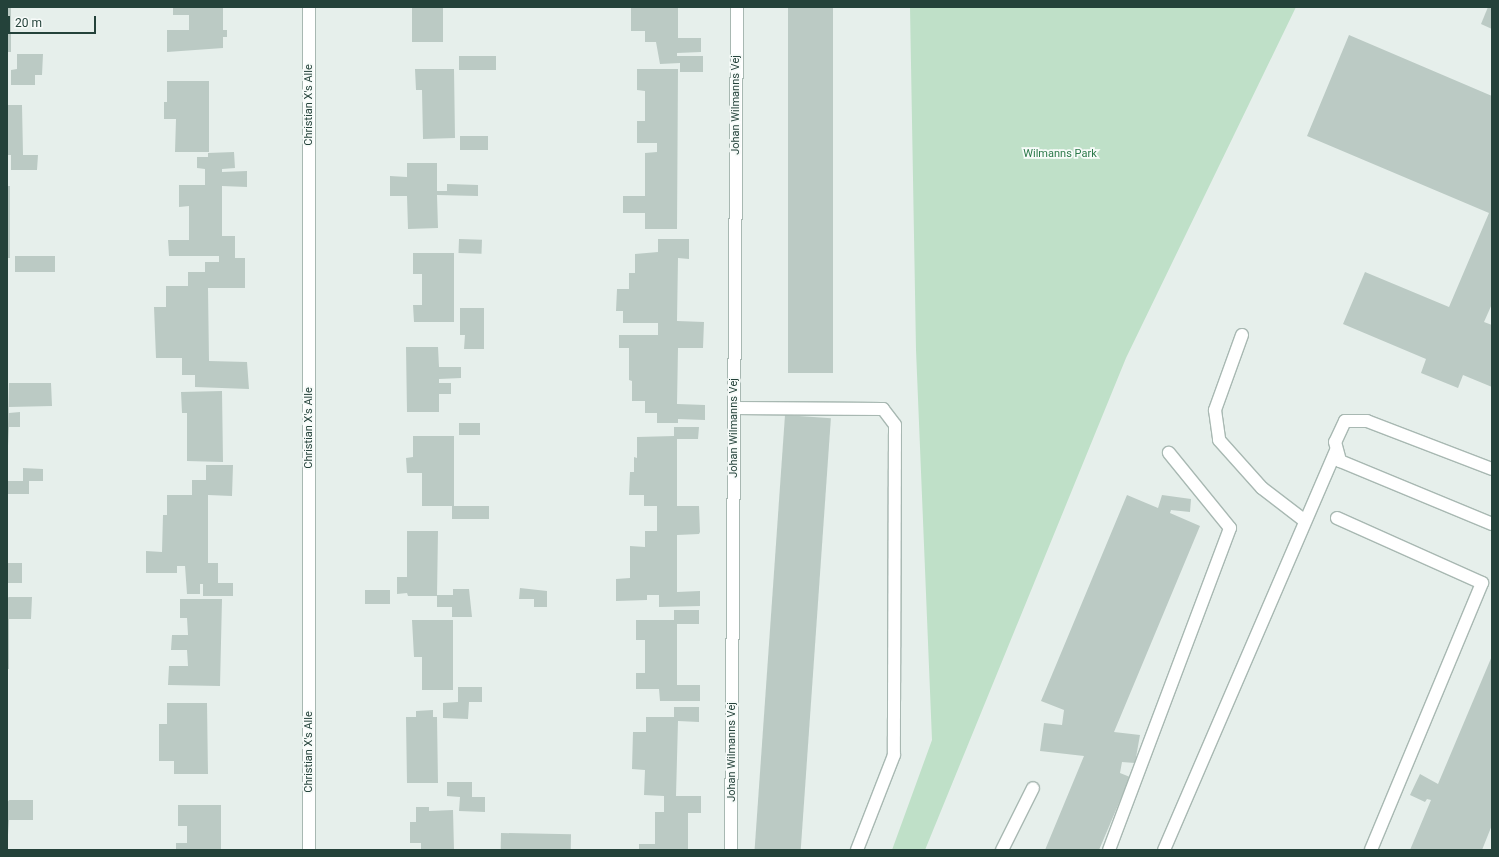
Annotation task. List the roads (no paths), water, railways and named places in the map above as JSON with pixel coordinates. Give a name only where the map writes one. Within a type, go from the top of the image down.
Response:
[{"type":"street","name":"Christian X's Alle","points":[[309,7],[309,850]]},
{"type":"street","name":"Johan Wilmanns Vej","points":[[731,850],[737,7]]},
{"type":"street","points":[[1242,335],[1215,410],[1219,440],[1262,488],[1305,522]]},
{"type":"street","points":[[734,408],[883,409],[895,425],[894,755],[856,850]]},
{"type":"street","points":[[1492,469],[1367,421],[1345,421],[1336,442],[1336,450],[1340,461],[1492,524]]},
{"type":"street","points":[[1164,850],[1336,450]]},
{"type":"street","points":[[1109,850],[1230,528],[1169,453]]},
{"type":"street","points":[[1337,518],[1482,583],[1371,850]]},
{"type":"street","points":[[1002,850],[1033,788]]},
{"type":"park label","name":"Wilmanns Park","points":[[1060,154]]}]
